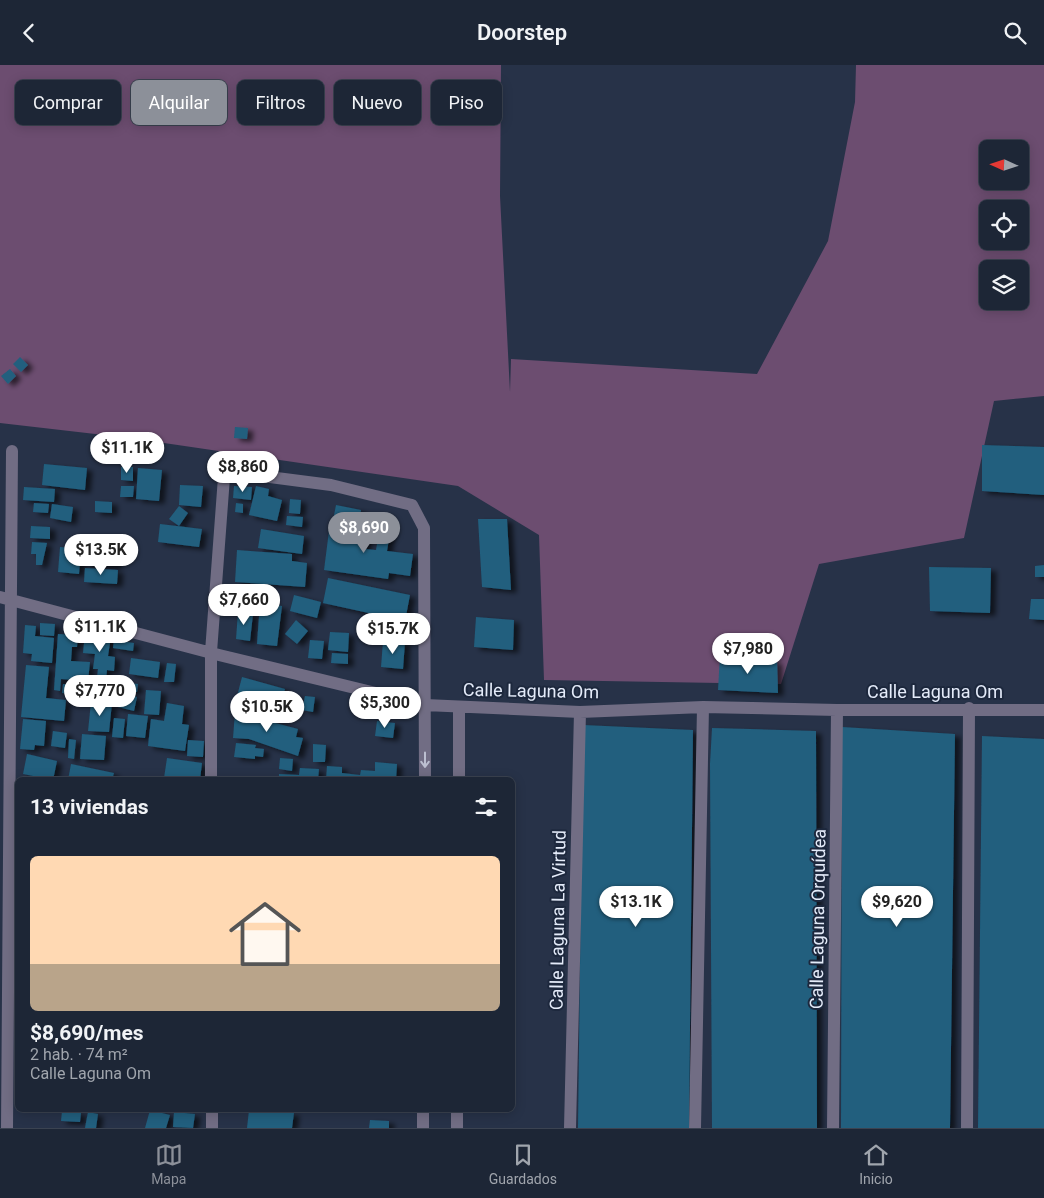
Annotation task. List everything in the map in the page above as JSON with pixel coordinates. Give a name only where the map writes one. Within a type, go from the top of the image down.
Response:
[{"type":"street","points":[[7,1128],[5,598],[12,451]]},
{"type":"street","points":[[211,777],[211,652],[224,477],[238,473],[331,485],[412,505],[424,528],[425,777]]},
{"type":"street","name":"Calle Laguna Om","points":[[5,598],[211,652],[426,705],[580,712],[703,707],[837,710],[969,708],[1044,710]]},
{"type":"street","points":[[458,777],[459,707]]},
{"type":"street","points":[[695,1128],[703,707]]},
{"type":"street","points":[[966,1128],[969,708]]},
{"type":"street","name":"Calle Laguna Orquídea","points":[[833,1128],[837,710]]},
{"type":"street","name":"Calle Laguna La Virtud","points":[[570,1128],[580,712]]},
{"type":"street","points":[[212,1112],[212,1128]]},
{"type":"street","points":[[423,1112],[423,1128]]},
{"type":"street","points":[[457,1112],[457,1128]]},
{"type":"shaded area","points":[[0,65],[501,65],[501,80],[431,80],[431,125],[501,125],[500,196],[510,392],[511,359],[757,374],[828,241],[855,102],[856,65],[1044,65],[1044,396],[994,401],[964,538],[819,564],[781,684],[544,680],[539,535],[458,486],[130,438],[0,423]]},
{"type":"building","points":[[20,357],[28,365],[21,372],[13,364]]},
{"type":"building","points":[[10,369],[16,376],[8,384],[1,376]]},
{"type":"building","points":[[235,427],[248,428],[247,439],[234,438]]},
{"type":"building","points":[[982,445],[1044,447],[1044,495],[982,491]]},
{"type":"building","points":[[44,464],[87,468],[85,490],[42,485]]},
{"type":"building","points":[[121,467],[133,467],[133,481],[121,480]]},
{"type":"building","points":[[138,468],[162,470],[159,501],[136,499]]},
{"type":"building","points":[[180,485],[203,486],[201,507],[179,505]]},
{"type":"building","points":[[121,486],[134,486],[133,497],[120,497]]},
{"type":"building","points":[[234,486],[252,487],[251,500],[233,498]]},
{"type":"building","points":[[256,486],[269,489],[268,496],[282,500],[277,521],[249,515]]},
{"type":"building","points":[[24,487],[55,489],[54,502],[23,500]]},
{"type":"building","points":[[290,499],[301,500],[300,514],[289,513]]},
{"type":"building","points":[[95,501],[112,502],[112,513],[95,512]]},
{"type":"building","points":[[34,503],[49,504],[48,513],[33,512]]},
{"type":"building","points":[[236,503],[243,504],[243,513],[235,512]]},
{"type":"building","points":[[52,504],[73,507],[71,522],[50,518]]},
{"type":"building","points":[[336,505],[361,510],[359,523],[333,520]]},
{"type":"building","points":[[179,506],[188,513],[179,526],[169,519]]},
{"type":"building","points":[[287,516],[303,517],[302,527],[286,525]]},
{"type":"building","points":[[478,519],[507,519],[511,590],[482,587]]},
{"type":"building","points":[[330,523],[368,528],[365,549],[376,550],[380,526],[391,527],[387,551],[413,554],[410,576],[389,573],[388,579],[324,570]]},
{"type":"building","points":[[160,524],[202,529],[199,547],[158,542]]},
{"type":"building","points":[[31,526],[50,527],[50,539],[30,538]]},
{"type":"building","points":[[261,529],[304,536],[302,554],[258,548]]},
{"type":"building","points":[[87,539],[118,541],[116,566],[86,565]]},
{"type":"building","points":[[32,542],[47,543],[42,565],[36,565],[36,554],[31,554]]},
{"type":"building","points":[[60,547],[81,549],[79,574],[58,572]]},
{"type":"building","points":[[237,550],[292,554],[292,561],[307,563],[305,587],[235,582]]},
{"type":"building","points":[[1044,565],[1044,577],[1035,577],[1035,566]]},
{"type":"building","points":[[929,567],[991,568],[990,613],[930,611]]},
{"type":"building","points":[[85,568],[118,570],[117,584],[84,582]]},
{"type":"building","points":[[328,578],[410,595],[405,621],[323,603]]},
{"type":"building","points":[[294,595],[321,602],[317,618],[290,611]]},
{"type":"building","points":[[1031,599],[1044,599],[1044,620],[1029,619]]},
{"type":"building","points":[[260,603],[282,606],[277,646],[257,644]]},
{"type":"building","points":[[238,612],[253,614],[250,641],[236,639]]},
{"type":"building","points":[[476,617],[514,620],[513,650],[474,647]]},
{"type":"building","points":[[296,620],[308,631],[297,644],[285,634]]},
{"type":"building","points":[[40,623],[55,624],[54,636],[40,635]]},
{"type":"building","points":[[25,625],[36,626],[35,636],[54,638],[52,663],[31,661],[32,654],[23,653]]},
{"type":"building","points":[[330,632],[349,633],[348,652],[328,650]]},
{"type":"building","points":[[58,634],[78,635],[77,647],[72,647],[71,661],[90,662],[88,681],[61,679],[60,691],[54,690]]},
{"type":"building","points":[[85,634],[111,636],[108,656],[115,657],[114,671],[107,670],[106,679],[97,678],[98,669],[93,669],[95,654],[83,653]]},
{"type":"building","points":[[114,640],[134,643],[133,651],[113,648]]},
{"type":"building","points":[[310,640],[324,641],[322,659],[308,658]]},
{"type":"building","points":[[383,641],[405,642],[403,669],[381,667]]},
{"type":"building","points":[[332,653],[348,654],[348,664],[331,663]]},
{"type":"building","points":[[720,656],[777,661],[778,693],[718,690]]},
{"type":"building","points":[[131,658],[160,662],[158,678],[129,674]]},
{"type":"building","points":[[167,663],[176,664],[174,682],[164,682]]},
{"type":"building","points":[[26,665],[49,667],[46,698],[66,700],[64,721],[21,717]]},
{"type":"building","points":[[242,677],[285,689],[281,704],[270,701],[267,713],[235,704]]},
{"type":"building","points":[[122,682],[138,684],[137,692],[122,690]]},
{"type":"building","points":[[63,684],[78,686],[77,694],[62,693]]},
{"type":"building","points":[[85,686],[100,687],[99,699],[84,697]]},
{"type":"building","points":[[146,690],[161,691],[159,715],[144,714]]},
{"type":"building","points":[[118,692],[137,697],[134,711],[114,706]]},
{"type":"building","points":[[286,694],[300,697],[297,712],[283,710]]},
{"type":"building","points":[[305,696],[315,697],[313,712],[302,710]]},
{"type":"building","points":[[91,702],[112,703],[109,732],[88,731]]},
{"type":"building","points":[[167,703],[184,706],[182,724],[189,725],[185,751],[148,746],[151,719],[164,721]]},
{"type":"building","points":[[235,712],[254,714],[253,717],[298,729],[296,737],[303,738],[298,756],[249,739],[233,738]]},
{"type":"building","points":[[128,714],[148,716],[145,738],[126,736]]},
{"type":"building","points":[[114,718],[125,719],[123,738],[112,737]]},
{"type":"building","points":[[23,719],[46,721],[44,746],[35,745],[34,750],[20,749]]},
{"type":"building","points":[[377,721],[395,723],[393,738],[375,736]]},
{"type":"building","points":[[583,725],[693,730],[689,1128],[578,1128]]},
{"type":"building","points":[[842,727],[955,734],[950,1128],[841,1128]]},
{"type":"building","points":[[712,728],[816,731],[817,1128],[712,1128],[710,764]]},
{"type":"building","points":[[53,731],[67,733],[65,748],[51,746]]},
{"type":"building","points":[[82,734],[106,736],[104,760],[80,759]]},
{"type":"building","points":[[982,736],[1044,739],[1044,1128],[978,1128]]},
{"type":"building","points":[[69,739],[76,740],[74,759],[68,758]]},
{"type":"building","points":[[188,740],[204,741],[203,757],[187,756]]},
{"type":"building","points":[[236,743],[256,745],[255,748],[264,749],[263,757],[255,756],[255,759],[234,757]]},
{"type":"building","points":[[313,744],[326,745],[325,762],[313,762]]},
{"type":"building","points":[[27,754],[57,761],[54,777],[38,777],[23,774]]},
{"type":"building","points":[[167,758],[202,763],[200,777],[164,777]]},
{"type":"building","points":[[280,758],[293,759],[292,771],[279,769]]},
{"type":"building","points":[[375,762],[397,764],[396,777],[326,777],[327,766],[342,767],[342,773],[360,775],[361,770],[375,771]]},
{"type":"building","points":[[71,764],[114,773],[113,777],[69,777]]},
{"type":"building","points":[[300,768],[319,769],[318,777],[279,777],[279,774],[299,775]]},
{"type":"building","points":[[62,1112],[81,1113],[80,1122],[61,1121]]},
{"type":"building","points":[[88,1112],[98,1114],[96,1128],[85,1128]]},
{"type":"building","points":[[149,1112],[170,1115],[166,1128],[145,1128]]},
{"type":"building","points":[[174,1112],[195,1114],[193,1128],[173,1127]]},
{"type":"building","points":[[249,1112],[294,1113],[292,1128],[247,1128]]},
{"type":"building","points":[[370,1120],[389,1121],[389,1128],[369,1128]]}]
